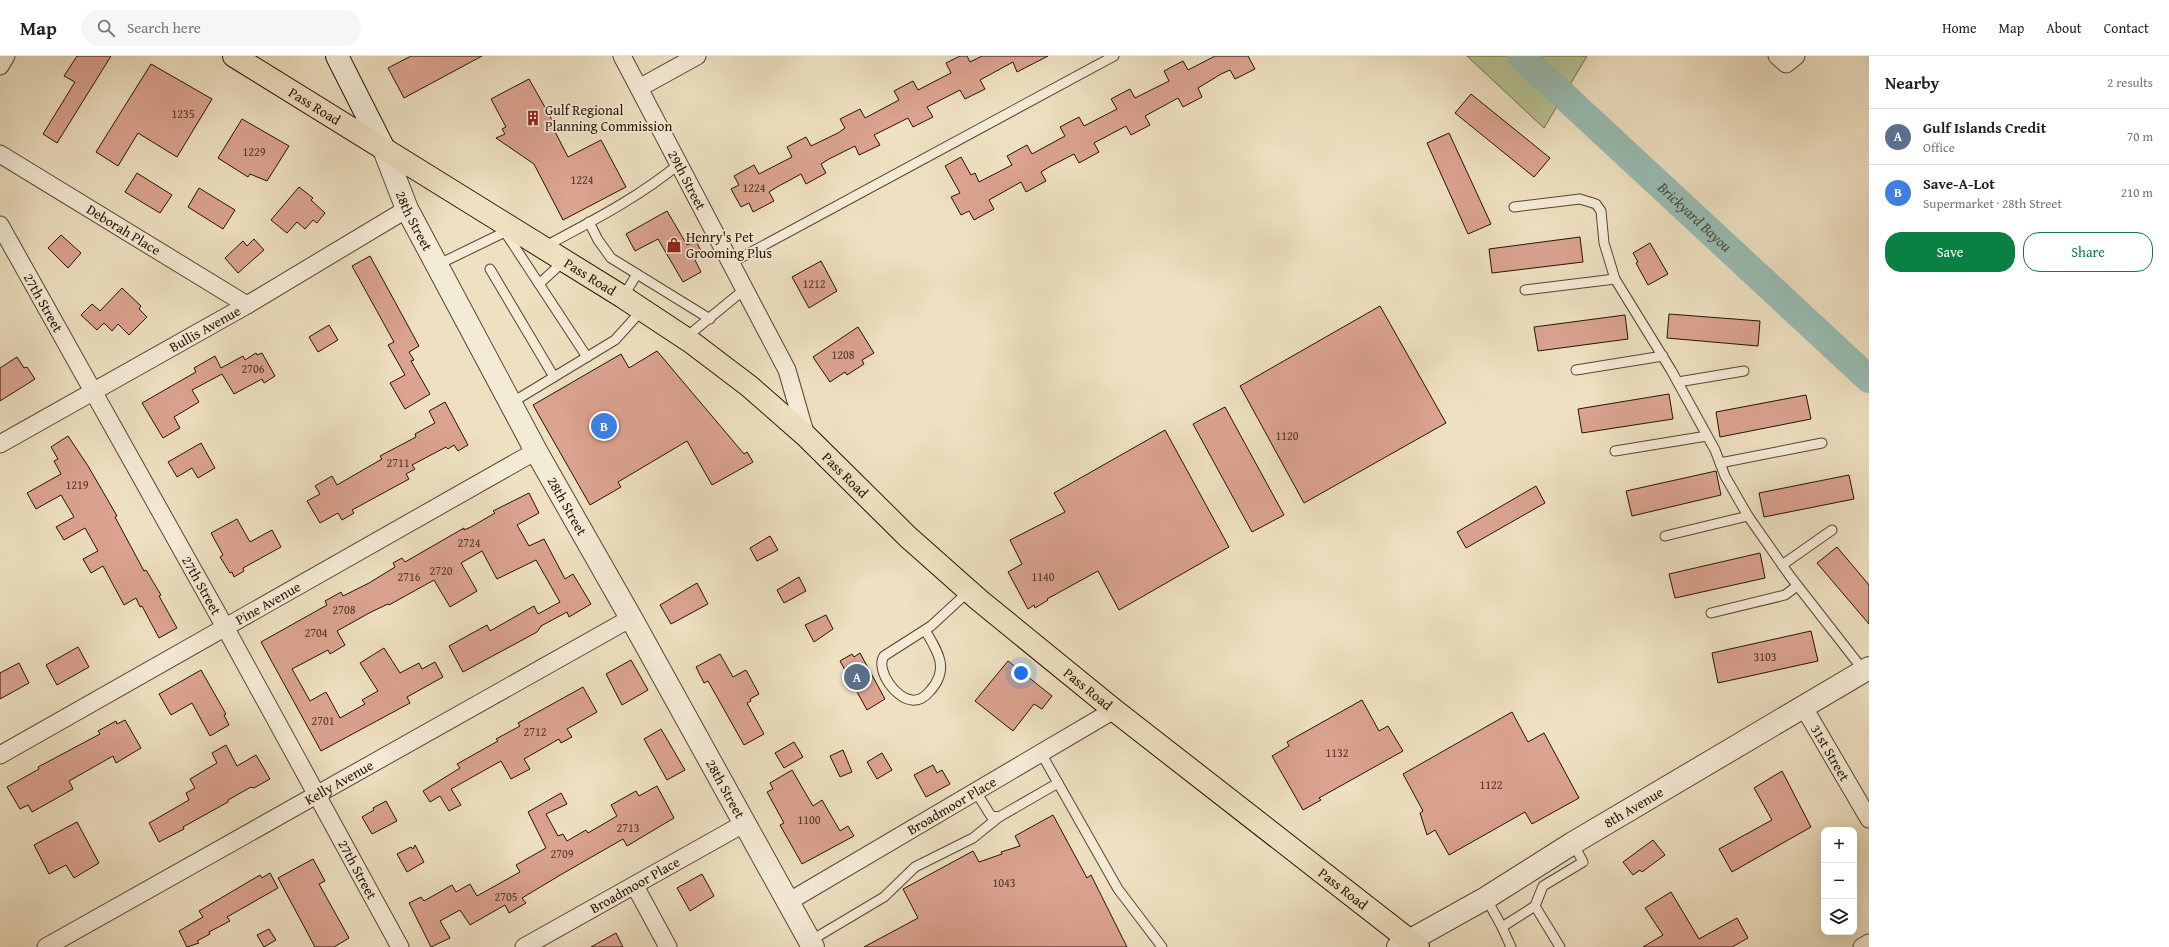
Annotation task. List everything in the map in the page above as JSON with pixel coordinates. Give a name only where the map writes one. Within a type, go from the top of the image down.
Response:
[{"type":"main road","name":"Pass Road","points":[[234,56],[383,147],[509,230],[542,247],[623,297],[685,338],[749,386],[806,436],[908,537],[969,591],[1114,710],[1408,945]]},
{"type":"street","points":[[0,66],[6,56]]},
{"type":"street","name":"28th Street","points":[[337,56],[383,147],[407,209],[510,404],[812,944]]},
{"type":"street","name":"29th Street","points":[[622,56],[787,370],[806,436]]},
{"type":"street","points":[[639,88],[697,56]]},
{"type":"street","points":[[1777,56],[1786,64],[1796,56]]},
{"type":"street","name":"Deborah Place","points":[[0,154],[247,305]]},
{"type":"street","name":"Bullis Avenue","points":[[0,444],[247,305],[407,209]]},
{"type":"street","name":"27th Street","points":[[0,225],[92,392],[225,627],[400,947]]},
{"type":"street","name":"Pine Avenue","points":[[0,755],[536,451]]},
{"type":"street","name":"Kelly Avenue","points":[[46,947],[631,618]]},
{"type":"street","name":"8th Avenue","points":[[1408,945],[1574,843],[1803,706],[1867,670]]},
{"type":"street","name":"31st Street","points":[[1803,706],[1869,819]]},
{"type":"street","name":"Broadmoor Place","points":[[788,902],[1114,710]]},
{"type":"street","name":"Broadmoor Place","points":[[524,947],[745,823]]},
{"type":"street","points":[[634,886],[668,947]]},
{"type":"street","points":[[1862,947],[1869,943]]},
{"type":"lane","points":[[731,263],[1114,56]]},
{"type":"lane","points":[[542,247],[589,222],[657,182],[679,164]]},
{"type":"lane","points":[[1514,207],[1580,199],[1596,204],[1601,211],[1604,243],[1615,278],[1678,382],[1748,516],[1797,586],[1867,670]]},
{"type":"lane","points":[[589,222],[598,240],[611,258],[710,319]]},
{"type":"lane","points":[[437,265],[509,230],[539,284],[587,357]]},
{"type":"lane","points":[[539,284],[564,261]]},
{"type":"lane","points":[[490,269],[554,378]]},
{"type":"lane","points":[[623,297],[637,274]]},
{"type":"lane","points":[[1525,290],[1615,278]]},
{"type":"lane","points":[[685,338],[745,289]]},
{"type":"lane","points":[[510,404],[615,340],[642,310]]},
{"type":"lane","points":[[1576,370],[1662,356]]},
{"type":"lane","points":[[1678,382],[1744,372]]},
{"type":"lane","points":[[1616,451],[1707,436]]},
{"type":"lane","points":[[1720,463],[1822,443]]},
{"type":"lane","points":[[1665,536],[1748,516]]},
{"type":"lane","points":[[1782,565],[1832,530]]},
{"type":"lane","points":[[1712,613],[1785,595],[1797,586]]},
{"type":"lane","points":[[925,630],[941,662],[941,672],[937,684],[927,694],[919,700],[910,700],[897,693],[885,677],[882,659],[940,619],[969,591]]},
{"type":"lane","points":[[1041,753],[1118,889],[1162,947]]},
{"type":"lane","points":[[812,944],[884,897],[915,867],[973,838],[999,817],[1058,783]]},
{"type":"lane","points":[[976,792],[991,816],[999,817]]},
{"type":"lane","points":[[1502,927],[1535,906],[1543,886],[1583,862],[1574,843]]},
{"type":"lane","points":[[1486,898],[1511,947]]},
{"type":"lane","points":[[1535,906],[1560,947]]},
{"type":"green space","points":[[1467,56],[1587,56],[1544,128]]},
{"type":"building","points":[[77,56],[111,56],[57,143],[43,134],[75,82],[64,76]]},
{"type":"building","points":[[411,56],[482,56],[404,98],[388,68]]},
{"type":"building","points":[[960,56],[967,56],[970,62],[982,56],[1048,56],[1017,72],[1013,62],[980,80],[985,89],[965,99],[960,90],[927,107],[933,117],[913,127],[908,118],[874,135],[880,145],[859,155],[855,146],[829,159],[821,164],[826,173],[806,184],[801,174],[769,192],[774,201],[753,212],[749,203],[741,207],[731,189],[739,185],[734,176],[754,165],[759,174],[792,157],[787,147],[806,137],[811,146],[838,133],[845,128],[840,119],[860,109],[865,118],[899,100],[894,91],[913,81],[918,90],[951,73],[946,63]]},
{"type":"building","points":[[1215,56],[1248,56],[1255,69],[1235,79],[1230,70],[1221,74],[1198,88],[1202,97],[1183,107],[1178,98],[1145,116],[1150,125],[1131,135],[1126,126],[1094,143],[1099,152],[1079,163],[1074,154],[1049,167],[1041,172],[1046,181],[1026,192],[1021,182],[989,200],[994,209],[974,220],[969,211],[961,215],[951,197],[960,193],[945,166],[961,157],[971,175],[975,173],[979,182],[1012,165],[1007,156],[1027,145],[1032,154],[1065,136],[1060,127],[1079,117],[1084,126],[1117,109],[1111,99],[1130,89],[1135,98],[1169,81],[1164,71],[1183,61],[1188,70]]},
{"type":"building","points":[[151,64],[212,99],[177,157],[138,133],[118,166],[96,152]]},
{"type":"building","points":[[529,79],[550,116],[553,123],[551,124],[568,157],[601,140],[626,187],[563,220],[534,164],[496,138],[505,134],[502,129],[506,127],[491,99]]},
{"type":"building","points":[[1471,94],[1550,158],[1534,177],[1455,113]]},
{"type":"building","points":[[242,119],[289,146],[267,181],[250,174],[248,177],[218,158]]},
{"type":"building","points":[[1449,133],[1491,224],[1468,234],[1427,143]]},
{"type":"building","points":[[137,173],[172,195],[160,213],[125,192]]},
{"type":"building","points":[[299,187],[313,198],[311,200],[325,213],[317,223],[313,220],[305,229],[297,222],[287,233],[271,220]]},
{"type":"building","points":[[199,188],[235,210],[223,229],[188,207]]},
{"type":"building","name":"Henry's Pet Grooming Plus","points":[[667,211],[687,245],[696,241],[703,255],[695,260],[701,272],[683,282],[658,239],[635,251],[626,234]]},
{"type":"building","points":[[61,235],[81,253],[68,268],[48,248]]},
{"type":"building","points":[[1580,237],[1583,262],[1492,273],[1489,249]]},
{"type":"building","points":[[254,239],[264,250],[238,273],[225,258],[243,241],[247,246]]},
{"type":"building","points":[[1650,243],[1668,274],[1648,285],[1636,263],[1638,262],[1633,253]]},
{"type":"building","points":[[370,256],[419,346],[409,352],[414,360],[411,361],[430,394],[405,409],[390,383],[405,375],[388,345],[394,342],[352,266]]},
{"type":"building","points":[[821,261],[837,291],[809,308],[792,277]]},
{"type":"building","points":[[122,288],[141,306],[139,309],[147,317],[129,335],[118,324],[112,331],[104,323],[97,330],[81,315],[92,304],[100,311]]},
{"type":"building","points":[[1380,306],[1446,423],[1304,503],[1240,386]]},
{"type":"building","points":[[1669,314],[1760,321],[1758,346],[1667,338]]},
{"type":"building","points":[[1625,315],[1628,339],[1538,351],[1534,327]]},
{"type":"building","points":[[329,325],[338,340],[318,352],[309,337]]},
{"type":"building","points":[[858,327],[874,353],[862,360],[864,364],[847,375],[845,372],[830,382],[813,357]]},
{"type":"building","points":[[657,351],[744,454],[747,452],[753,462],[712,485],[687,441],[618,482],[621,487],[590,505],[533,405],[621,354],[629,368]]},
{"type":"building","points":[[256,353],[257,355],[262,353],[275,376],[264,383],[262,379],[234,394],[222,374],[192,390],[199,402],[174,417],[180,428],[163,438],[142,403],[196,372],[194,368],[215,356],[221,368],[243,356],[245,360]]},
{"type":"building","points":[[17,357],[24,368],[27,367],[35,379],[0,401],[0,368]]},
{"type":"building","points":[[1669,394],[1673,419],[1582,433],[1578,409]]},
{"type":"building","points":[[1806,395],[1811,419],[1720,437],[1716,412]]},
{"type":"building","points":[[445,402],[468,445],[458,451],[454,445],[448,449],[446,447],[412,465],[415,469],[406,474],[409,479],[352,510],[354,513],[342,520],[338,513],[320,523],[307,501],[320,494],[315,486],[332,476],[337,485],[382,459],[380,456],[416,437],[415,434],[435,423],[429,411]]},
{"type":"building","points":[[1225,407],[1284,515],[1252,532],[1193,424]]},
{"type":"building","points":[[1165,430],[1229,547],[1119,610],[1098,571],[1047,599],[1048,600],[1035,608],[1034,605],[1028,609],[1008,572],[1022,564],[1010,540],[1065,512],[1054,493]]},
{"type":"building","points":[[68,436],[88,466],[117,516],[115,517],[144,571],[146,570],[161,595],[159,596],[177,628],[159,638],[142,606],[140,607],[136,598],[124,605],[103,566],[91,573],[83,559],[98,551],[85,528],[64,540],[56,527],[74,517],[61,495],[36,509],[27,493],[61,474],[54,461],[58,459],[51,447]]},
{"type":"building","points":[[201,443],[215,468],[198,478],[192,468],[177,477],[168,462]]},
{"type":"building","points":[[1716,471],[1721,495],[1632,516],[1626,491]]},
{"type":"building","points":[[1849,475],[1854,499],[1764,517],[1759,493]]},
{"type":"building","points":[[1536,486],[1545,503],[1466,548],[1457,532]]},
{"type":"building","points":[[529,493],[539,513],[517,525],[529,546],[544,539],[565,579],[573,574],[591,604],[569,617],[567,612],[541,626],[537,632],[463,672],[449,646],[487,625],[490,631],[534,606],[538,614],[560,602],[536,560],[497,579],[482,551],[461,563],[477,591],[450,607],[434,580],[337,631],[345,645],[330,654],[328,650],[292,669],[310,701],[326,692],[340,718],[365,704],[362,700],[378,691],[360,663],[384,648],[400,673],[419,663],[422,669],[435,662],[443,677],[407,697],[410,703],[321,751],[261,642],[327,605],[325,601],[341,592],[343,596],[369,583],[395,567],[393,563],[402,558],[405,562],[464,528],[464,530],[471,527],[495,513],[493,511]]},
{"type":"building","points":[[237,519],[250,542],[272,530],[281,547],[243,568],[244,571],[234,577],[232,572],[230,573],[220,557],[223,555],[211,533]]},
{"type":"building","points":[[770,536],[778,550],[757,561],[750,548]]},
{"type":"building","points":[[1837,547],[1869,585],[1869,624],[1817,563]]},
{"type":"building","points":[[1760,553],[1765,578],[1675,598],[1669,574]]},
{"type":"building","points":[[799,577],[806,591],[784,603],[777,590]]},
{"type":"building","points":[[697,583],[708,604],[671,624],[660,605]]},
{"type":"building","points":[[826,615],[833,629],[814,642],[805,625]]},
{"type":"building","points":[[1811,631],[1818,661],[1718,683],[1712,653]]},
{"type":"building","points":[[78,647],[89,667],[57,685],[46,665]]},
{"type":"building","points":[[860,653],[885,699],[867,710],[840,661],[852,654],[854,657]]},
{"type":"building","points":[[720,654],[733,677],[746,670],[759,694],[750,699],[751,701],[747,703],[764,734],[744,745],[708,681],[704,683],[696,667]]},
{"type":"building","points":[[631,660],[648,690],[622,705],[606,674]]},
{"type":"building","points":[[1008,661],[1052,696],[1042,709],[1034,704],[1013,731],[975,701]]},
{"type":"building","points":[[19,663],[29,683],[0,699],[0,673]]},
{"type":"building","points":[[201,670],[226,714],[224,715],[229,725],[210,736],[192,703],[171,715],[159,694]]},
{"type":"building","points":[[583,687],[597,712],[567,729],[572,737],[561,743],[559,739],[524,759],[530,769],[511,779],[501,761],[451,789],[461,805],[449,811],[440,796],[430,802],[423,791],[460,768],[457,764],[498,741],[496,739],[520,726],[518,723]]},
{"type":"building","points":[[1362,700],[1379,731],[1388,726],[1403,751],[1319,798],[1321,800],[1303,810],[1272,756],[1289,746],[1287,742]]},
{"type":"building","points":[[1512,712],[1528,742],[1544,733],[1579,798],[1532,824],[1525,812],[1449,855],[1435,830],[1427,835],[1420,813],[1423,811],[1403,774]]},
{"type":"building","points":[[125,720],[141,748],[116,763],[113,756],[69,781],[73,789],[32,812],[28,805],[20,809],[7,787],[39,769],[38,767],[100,734],[98,731],[116,721],[117,724]]},
{"type":"building","points":[[661,729],[685,770],[667,780],[644,739]]},
{"type":"building","points":[[794,742],[803,757],[784,768],[775,753]]},
{"type":"building","points":[[226,745],[237,766],[256,755],[270,779],[254,788],[251,787],[228,800],[228,802],[183,827],[184,829],[159,842],[149,823],[189,800],[186,793],[195,788],[190,779],[217,763],[212,753]]},
{"type":"building","points":[[843,750],[852,772],[840,777],[830,756]]},
{"type":"building","points":[[882,753],[892,770],[877,779],[867,762]]},
{"type":"building","points":[[933,765],[937,773],[942,770],[950,784],[926,797],[914,775]]},
{"type":"building","points":[[792,770],[813,806],[822,800],[840,831],[848,826],[854,836],[802,864],[780,825],[784,823],[767,792],[773,789],[770,783]]},
{"type":"building","points":[[1782,771],[1811,827],[1732,872],[1719,849],[1772,820],[1754,788]]},
{"type":"building","points":[[657,786],[674,818],[627,846],[623,839],[562,874],[522,898],[526,903],[509,913],[505,905],[470,925],[460,910],[440,921],[450,938],[431,947],[409,903],[421,897],[424,901],[452,885],[456,892],[470,884],[477,896],[520,872],[516,865],[546,848],[528,812],[561,793],[567,804],[546,814],[558,836],[563,834],[567,841],[586,830],[588,833],[617,816],[611,805],[636,791],[639,796]]},
{"type":"building","points":[[386,801],[397,821],[372,834],[362,817],[374,810],[373,808]]},
{"type":"building","points":[[1053,815],[1087,878],[1091,875],[1127,947],[864,947],[918,918],[903,889],[973,851],[979,862],[1002,854],[1001,852],[1020,846],[1015,836]]},
{"type":"building","points":[[77,822],[99,863],[74,878],[66,865],[49,874],[34,845]]},
{"type":"building","points":[[1653,840],[1665,855],[1642,872],[1640,870],[1633,875],[1623,862]]},
{"type":"building","points":[[415,845],[424,862],[407,872],[397,854],[411,847],[413,849]]},
{"type":"building","points":[[313,859],[325,881],[319,884],[349,938],[334,947],[315,947],[278,878]]},
{"type":"building","points":[[270,873],[278,888],[227,917],[230,921],[209,932],[210,934],[197,941],[199,943],[187,947],[179,931],[203,917],[199,911],[260,875],[262,878]]},
{"type":"building","points":[[702,874],[714,896],[690,911],[677,888]]},
{"type":"building","points":[[1671,892],[1699,939],[1737,918],[1748,938],[1732,947],[1643,947],[1663,935],[1645,908]]},
{"type":"building","points":[[269,929],[276,940],[264,947],[257,935]]},
{"type":"building","points":[[616,933],[623,947],[591,947]]},
{"type":"waterway","name":"Brickyard Bayou","points":[[1521,56],[1869,379]]},
{"type":"place","name":"Gulf Regional Planning Commission","points":[[533,118]]},
{"type":"place","name":"Henry's Pet Grooming Plus","points":[[674,245]]},
{"type":"place","name":"Save-A-Lot","points":[[604,426]]},
{"type":"place","name":"Gulf Islands Credit","points":[[857,677]]}]
